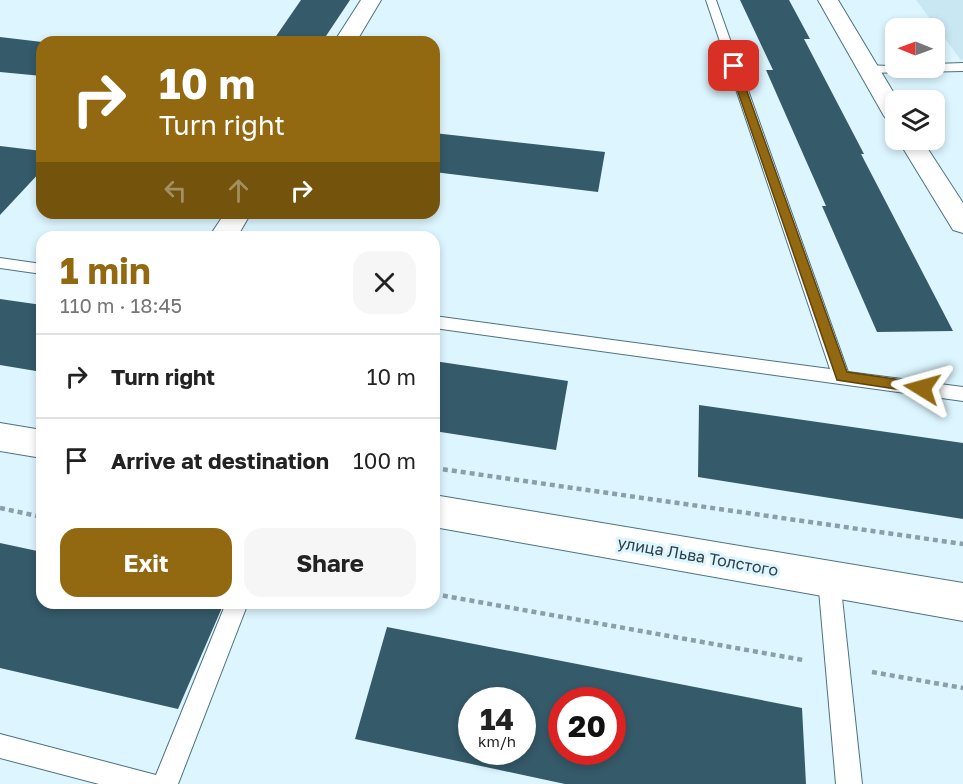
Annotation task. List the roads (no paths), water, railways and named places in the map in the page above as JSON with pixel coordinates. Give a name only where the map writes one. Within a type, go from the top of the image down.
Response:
[{"type":"street","points":[[349,36],[371,0]]},
{"type":"street","points":[[828,0],[885,99]]},
{"type":"street","points":[[916,150],[963,224]]},
{"type":"street","points":[[0,437],[36,443]]},
{"type":"street","name":"улица Льва Толстого","points":[[440,512],[963,602]]},
{"type":"lane","points":[[711,0],[841,376]]},
{"type":"lane","points":[[866,69],[963,67]]},
{"type":"lane","points":[[0,263],[36,268]]},
{"type":"lane","points":[[440,323],[963,394]]},
{"type":"lane","points":[[829,579],[849,784]]},
{"type":"lane","points":[[165,784],[235,609]]},
{"type":"lane","points":[[0,746],[147,784]]}]
